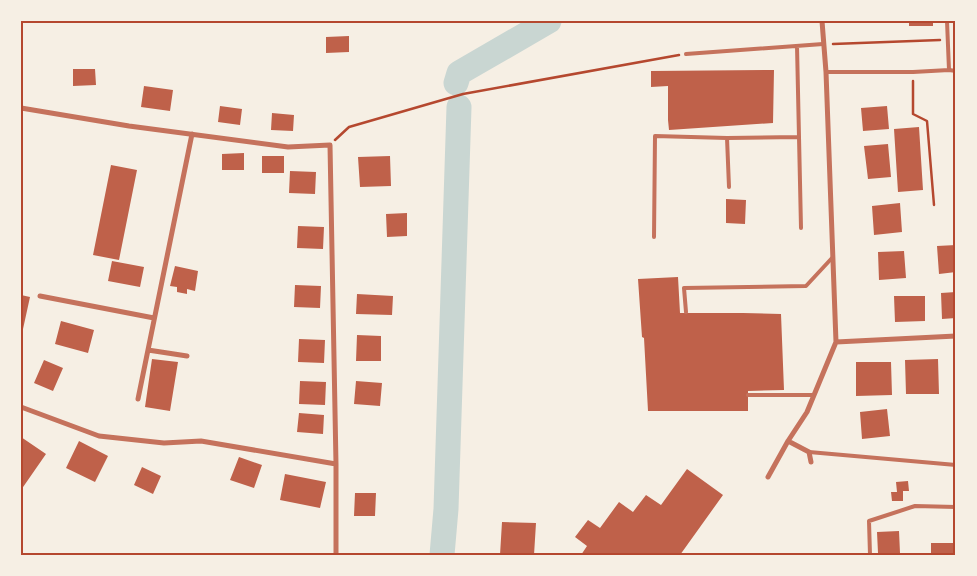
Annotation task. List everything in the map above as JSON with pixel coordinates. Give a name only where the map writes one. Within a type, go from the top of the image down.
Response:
[{"type":"street","points":[[768,477],[807,412],[836,342],[826,72],[822,21]]},
{"type":"street","points":[[21,108],[129,126],[288,147],[330,145],[336,555]]},
{"type":"street","points":[[138,399],[192,134]]},
{"type":"street","points":[[40,296],[154,318]]},
{"type":"street","points":[[836,342],[956,336]]},
{"type":"street","points":[[148,350],[187,356]]},
{"type":"street","points":[[21,407],[99,436],[164,443],[201,441],[336,464]]},
{"type":"street","points":[[788,441],[809,452],[811,462]]},
{"type":"lane","points":[[947,21],[949,70]]},
{"type":"lane","points":[[686,54],[824,44]]},
{"type":"lane","points":[[797,46],[801,228]]},
{"type":"lane","points":[[826,72],[956,71]]},
{"type":"lane","points":[[654,237],[655,136],[798,137]]},
{"type":"lane","points":[[727,138],[729,187]]},
{"type":"lane","points":[[686,312],[684,288],[806,286],[832,258]]},
{"type":"lane","points":[[748,395],[814,395]]},
{"type":"lane","points":[[809,452],[956,465]]},
{"type":"lane","points":[[870,555],[869,521],[915,506],[956,507]]},
{"type":"path","points":[[824,44],[941,40],[941,34]]},
{"type":"path","points":[[330,145],[350,127],[463,94],[686,54]]},
{"type":"path","points":[[913,72],[913,114],[927,121],[934,205]]},
{"type":"building","points":[[909,21],[933,21],[933,26],[909,26]]},
{"type":"building","points":[[349,36],[349,52],[326,53],[326,37]]},
{"type":"building","points":[[73,69],[95,69],[96,85],[73,86]]},
{"type":"building","points":[[774,70],[773,123],[669,130],[668,86],[651,87],[651,71]]},
{"type":"building","points":[[144,86],[173,90],[170,111],[141,107]]},
{"type":"building","points":[[220,106],[242,109],[240,125],[218,122]]},
{"type":"building","points":[[887,106],[889,129],[863,131],[861,108]]},
{"type":"building","points":[[272,113],[294,115],[293,131],[271,130]]},
{"type":"building","points":[[919,127],[923,190],[898,192],[894,129]]},
{"type":"building","points":[[888,144],[891,177],[868,179],[864,146]]},
{"type":"building","points":[[244,153],[244,170],[222,170],[222,154]]},
{"type":"building","points":[[262,156],[284,156],[284,173],[262,173]]},
{"type":"building","points":[[390,156],[391,186],[360,187],[358,157]]},
{"type":"building","points":[[111,165],[137,170],[119,260],[93,255]]},
{"type":"building","points":[[290,171],[316,172],[315,194],[289,193]]},
{"type":"building","points":[[726,199],[746,200],[745,224],[726,223]]},
{"type":"building","points":[[900,203],[902,232],[874,235],[872,206]]},
{"type":"building","points":[[407,213],[407,236],[387,237],[386,214]]},
{"type":"building","points":[[298,226],[324,227],[323,249],[297,248]]},
{"type":"building","points":[[956,245],[956,272],[939,274],[937,246]]},
{"type":"building","points":[[904,251],[906,278],[879,280],[878,252]]},
{"type":"building","points":[[112,261],[144,267],[140,287],[108,281]]},
{"type":"building","points":[[175,266],[198,271],[195,291],[187,289],[187,294],[177,292],[177,287],[170,286]]},
{"type":"building","points":[[678,277],[680,313],[781,314],[784,390],[748,391],[748,411],[648,411],[644,338],[642,337],[638,279]]},
{"type":"building","points":[[295,285],[321,286],[320,308],[294,307]]},
{"type":"building","points":[[956,292],[956,318],[942,319],[941,293]]},
{"type":"building","points":[[357,294],[393,296],[392,315],[356,314]]},
{"type":"building","points":[[21,295],[30,297],[23,329],[21,328]]},
{"type":"building","points":[[894,296],[925,296],[925,321],[895,322]]},
{"type":"building","points":[[61,321],[94,330],[88,353],[55,344]]},
{"type":"building","points":[[357,335],[381,336],[381,361],[356,361]]},
{"type":"building","points":[[299,339],[325,340],[324,363],[298,362]]},
{"type":"building","points":[[152,359],[178,362],[170,411],[145,407]]},
{"type":"building","points":[[938,359],[939,394],[906,394],[905,360]]},
{"type":"building","points":[[44,360],[63,368],[53,391],[34,383]]},
{"type":"building","points":[[856,362],[891,362],[892,395],[856,396]]},
{"type":"building","points":[[300,381],[326,382],[325,405],[299,404]]},
{"type":"building","points":[[356,381],[382,383],[380,406],[354,404]]},
{"type":"building","points":[[887,409],[890,436],[862,439],[860,412]]},
{"type":"building","points":[[299,413],[324,415],[323,434],[297,432]]},
{"type":"building","points":[[21,437],[46,454],[21,490]]},
{"type":"building","points":[[79,441],[108,456],[95,482],[66,468]]},
{"type":"building","points":[[239,457],[262,465],[254,488],[230,480]]},
{"type":"building","points":[[142,467],[161,476],[153,494],[134,485]]},
{"type":"building","points":[[687,469],[723,495],[680,555],[581,555],[587,546],[575,537],[588,520],[600,528],[619,502],[633,512],[646,495],[661,505]]},
{"type":"building","points":[[285,474],[326,482],[320,508],[280,500]]},
{"type":"building","points":[[908,481],[909,491],[903,491],[903,501],[892,501],[891,492],[897,492],[896,482]]},
{"type":"building","points":[[355,493],[376,493],[375,516],[354,516]]},
{"type":"building","points":[[502,522],[536,523],[534,555],[500,555]]},
{"type":"building","points":[[899,531],[900,553],[878,553],[877,532]]},
{"type":"building","points":[[931,543],[956,543],[956,555],[931,555]]},
{"type":"waterway","points":[[456,83],[459,73],[549,21]]},
{"type":"waterway","points":[[442,555],[446,509],[459,107]]}]
